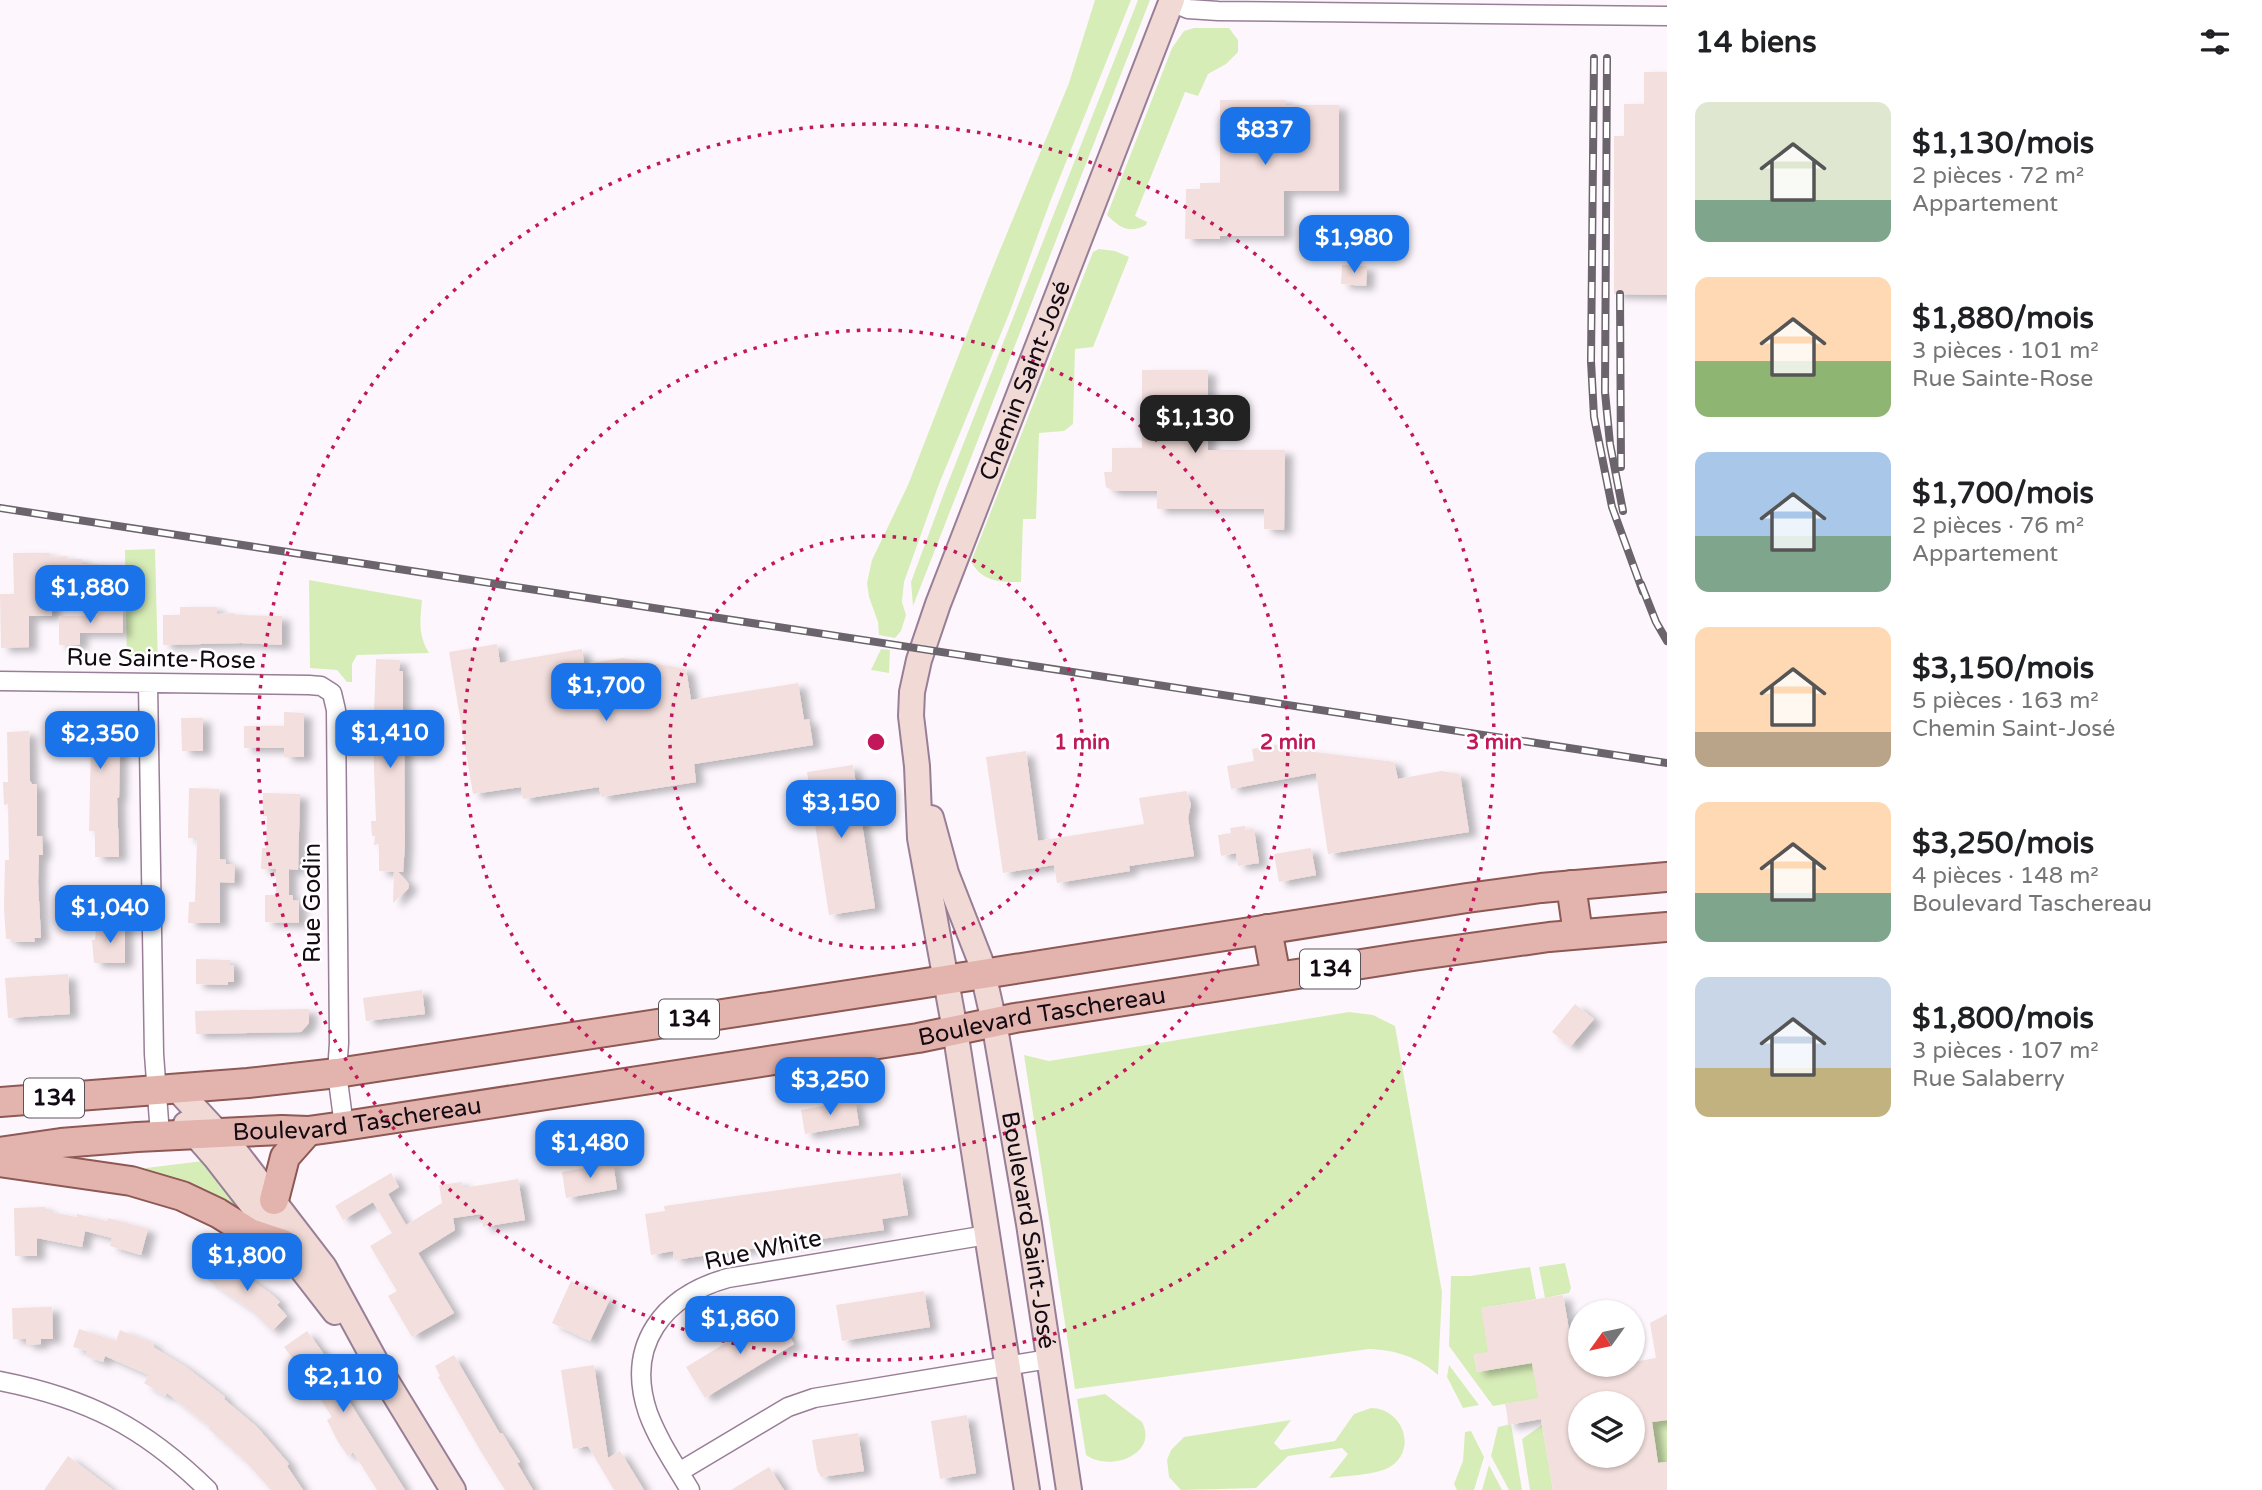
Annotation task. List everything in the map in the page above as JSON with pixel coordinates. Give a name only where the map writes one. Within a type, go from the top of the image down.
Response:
[{"type":"main road","name":"Boulevard Taschereau","points":[[0,1101],[162,1081],[337,1073],[1467,898],[1667,877]]},
{"type":"main road","points":[[1571,885],[1578,934]]},
{"type":"main road","name":"Boulevard Taschereau","points":[[0,1152],[61,1143],[160,1135],[282,1129],[308,1131],[615,1086],[994,1022],[1413,956],[1578,934],[1667,927]]},
{"type":"main road","points":[[1267,929],[1276,977]]},
{"type":"main road","points":[[274,1200],[285,1157],[308,1131]]},
{"type":"main road","points":[[0,1162],[149,1185],[197,1202],[250,1233],[284,1244]]},
{"type":"street","points":[[1172,1],[1188,9],[1217,11],[1667,16]]},
{"type":"street","name":"Chemin Saint-José","points":[[947,979],[919,838],[912,700],[914,681],[925,640],[1172,1]]},
{"type":"street","name":"Rue Sainte-Rose","points":[[0,681],[321,686]]},
{"type":"street","points":[[148,684],[162,1081],[160,1135]]},
{"type":"street","name":"Rue Godin","points":[[321,686],[332,693],[335,705],[339,1043],[337,1073],[344,1126]]},
{"type":"street","name":"Chemin Saint-José","points":[[917,766],[943,862],[984,973]]},
{"type":"street","name":"Boulevard Saint-José","points":[[984,973],[1069,1490]]},
{"type":"street","name":"Boulevard Saint-José","points":[[947,979],[1027,1490]]},
{"type":"street","points":[[162,1081],[207,1134],[274,1200],[324,1267],[384,1377],[453,1490]]},
{"type":"street","points":[[207,1134],[284,1244],[384,1377]]},
{"type":"street","name":"Rue White","points":[[690,1490],[657,1435],[647,1410],[642,1369],[646,1343],[652,1330],[670,1307],[705,1285],[728,1278],[988,1235]]},
{"type":"street","points":[[679,1472],[801,1402],[825,1395],[1049,1359]]},
{"type":"street","points":[[0,1381],[46,1390],[114,1418],[133,1428],[171,1456],[208,1490]]},
{"type":"green space","points":[[1095,0],[1131,0],[1050,202],[1009,314],[939,484],[904,582],[902,602],[906,615],[901,631],[895,638],[879,635],[867,583],[872,560],[908,485],[993,267],[1069,83]]},
{"type":"green space","points":[[1138,0],[1150,0],[913,606],[911,582],[944,493]]},
{"type":"green space","points":[[1194,28],[1229,28],[1238,40],[1238,52],[1226,64],[1208,74],[1198,96],[1185,92],[1135,216],[1147,222],[1146,225],[1135,229],[1125,228],[1107,215],[1172,48],[1184,31]]},
{"type":"green space","points":[[1099,249],[1115,251],[1129,257],[1093,347],[1075,349],[1073,424],[1064,431],[1039,433],[1036,519],[1023,519],[1021,582],[992,580],[981,574],[971,562],[1093,252]]},
{"type":"green space","points":[[155,549],[158,667],[127,666],[125,550]]},
{"type":"green space","points":[[309,580],[422,600],[421,634],[429,653],[357,655],[352,664],[352,682],[347,682],[337,670],[310,668]]},
{"type":"green space","points":[[881,649],[890,650],[889,673],[871,670]]},
{"type":"green space","points":[[1349,1012],[1373,1015],[1395,1026],[1442,1292],[1438,1375],[1423,1363],[1406,1356],[1369,1349],[1075,1389],[1024,1055],[1049,1061]]},
{"type":"green space","points":[[203,1161],[254,1220],[186,1184],[146,1170]]},
{"type":"green space","points":[[1565,1263],[1571,1288],[1569,1293],[1545,1298],[1539,1267]]},
{"type":"green space","points":[[1530,1267],[1536,1299],[1481,1308],[1516,1348],[1474,1355],[1477,1372],[1532,1363],[1542,1398],[1493,1406],[1449,1346],[1451,1276],[1470,1276]]},
{"type":"green space","points":[[1449,1365],[1479,1405],[1463,1408],[1447,1377]]},
{"type":"green space","points":[[1105,1394],[1142,1422],[1145,1434],[1144,1443],[1138,1451],[1118,1461],[1096,1460],[1086,1455],[1077,1399]]},
{"type":"green space","points":[[1371,1408],[1392,1415],[1403,1432],[1403,1451],[1397,1461],[1388,1468],[1367,1474],[1329,1478],[1348,1454],[1342,1448],[1288,1456],[1256,1488],[1181,1490],[1169,1477],[1167,1460],[1171,1450],[1184,1437],[1291,1420],[1274,1443],[1281,1450],[1335,1441],[1354,1414]]},
{"type":"green space","points":[[1667,1420],[1667,1462],[1658,1463],[1652,1422]]},
{"type":"green space","points":[[1511,1424],[1522,1490],[1509,1490],[1491,1456],[1498,1427]]},
{"type":"green space","points":[[1542,1425],[1553,1490],[1530,1490],[1522,1439]]},
{"type":"green space","points":[[1471,1431],[1484,1457],[1474,1490],[1457,1490],[1454,1484],[1463,1461],[1465,1432]]},
{"type":"green space","points":[[1489,1465],[1502,1490],[1482,1490]]},
{"type":"building","points":[[1644,72],[1667,72],[1667,295],[1614,294],[1614,136],[1624,136],[1624,104],[1644,104]]},
{"type":"building","points":[[1220,100],[1286,100],[1286,105],[1339,105],[1339,191],[1284,191],[1284,236],[1185,239],[1186,189],[1200,189],[1200,183],[1220,183]]},
{"type":"building","points":[[1342,265],[1367,266],[1366,286],[1341,284]]},
{"type":"building","points":[[1142,370],[1208,370],[1208,450],[1285,450],[1284,530],[1264,529],[1264,509],[1157,509],[1157,491],[1113,491],[1106,487],[1104,472],[1112,472],[1112,448],[1142,448]]},
{"type":"building","points":[[13,553],[50,553],[50,557],[67,556],[67,559],[82,559],[82,564],[98,564],[98,584],[52,585],[52,616],[29,616],[29,647],[1,648],[0,594],[14,594]]},
{"type":"building","points":[[97,607],[123,607],[123,633],[80,633],[80,645],[59,645],[59,616],[97,616]]},
{"type":"building","points":[[180,607],[217,607],[217,614],[282,616],[282,645],[163,645],[163,615],[180,615]]},
{"type":"building","points":[[497,644],[500,663],[582,649],[584,664],[623,658],[686,669],[691,700],[798,683],[804,720],[809,719],[813,745],[694,764],[696,782],[601,797],[599,787],[523,799],[521,787],[473,794],[449,652]]},
{"type":"building","points":[[376,659],[400,660],[399,671],[403,671],[403,712],[414,714],[415,732],[404,732],[405,844],[403,872],[398,872],[409,884],[408,889],[393,903],[394,872],[379,871],[379,844],[374,845],[375,836],[372,836],[371,821],[376,821],[372,713]]},
{"type":"building","points":[[284,712],[304,713],[304,757],[284,757],[284,748],[244,748],[244,726],[284,726]]},
{"type":"building","points":[[128,713],[128,737],[120,737],[117,798],[119,857],[95,857],[95,831],[89,831],[91,743],[57,743],[56,715]]},
{"type":"building","points":[[181,718],[203,718],[203,751],[182,751]]},
{"type":"building","points":[[29,731],[30,781],[37,784],[37,836],[42,836],[43,855],[39,855],[38,882],[41,938],[34,938],[35,942],[11,942],[11,939],[6,939],[4,908],[5,860],[9,860],[8,804],[4,805],[3,782],[8,782],[7,732]]},
{"type":"building","points":[[1298,741],[1299,750],[1394,762],[1398,779],[1441,771],[1460,774],[1469,832],[1328,854],[1316,773],[1231,789],[1227,766],[1254,761],[1252,749]]},
{"type":"building","points":[[1026,751],[1038,841],[1144,824],[1139,798],[1186,791],[1191,804],[1188,818],[1194,856],[1129,866],[1130,871],[1057,883],[1054,865],[1003,873],[986,757]]},
{"type":"building","points":[[853,765],[875,908],[829,915],[807,772]]},
{"type":"building","points":[[189,788],[219,789],[220,859],[226,860],[226,864],[235,864],[234,883],[220,882],[220,923],[188,923],[189,902],[195,902],[197,838],[188,838]]},
{"type":"building","points":[[263,793],[300,794],[298,870],[289,869],[289,895],[293,895],[293,900],[299,901],[299,923],[265,922],[265,895],[276,895],[276,869],[261,869],[262,848],[266,848],[267,816],[263,816]]},
{"type":"building","points":[[1245,826],[1245,830],[1254,829],[1259,863],[1238,866],[1236,853],[1221,856],[1218,835],[1231,833],[1230,828]]},
{"type":"building","points":[[1311,848],[1316,875],[1279,882],[1274,854]]},
{"type":"building","points":[[110,922],[125,923],[125,963],[94,963],[92,940],[95,940],[96,930],[110,930]]},
{"type":"building","points":[[196,959],[230,960],[230,965],[234,966],[234,982],[228,982],[228,985],[196,984]]},
{"type":"building","points":[[68,974],[70,1014],[8,1018],[5,978]]},
{"type":"building","points":[[422,990],[425,1014],[366,1021],[363,998]]},
{"type":"building","points":[[1575,1004],[1594,1019],[1570,1047],[1552,1032]]},
{"type":"building","points":[[309,1009],[309,1023],[301,1032],[196,1034],[195,1011]]},
{"type":"building","points":[[855,1100],[859,1125],[805,1134],[801,1110]]},
{"type":"building","points":[[613,1163],[617,1189],[566,1198],[562,1172]]},
{"type":"building","points":[[391,1173],[399,1187],[388,1194],[406,1225],[442,1203],[439,1185],[462,1182],[463,1188],[518,1179],[525,1220],[483,1227],[481,1214],[453,1218],[455,1230],[418,1253],[454,1313],[412,1337],[388,1296],[397,1291],[370,1246],[392,1233],[373,1202],[343,1220],[335,1206]]},
{"type":"building","points":[[901,1173],[908,1215],[882,1219],[884,1230],[674,1260],[673,1251],[651,1255],[645,1214],[665,1211],[664,1206]]},
{"type":"building","points":[[45,1207],[45,1211],[77,1217],[77,1214],[107,1221],[108,1218],[148,1229],[141,1255],[110,1246],[112,1238],[85,1231],[82,1247],[37,1238],[37,1256],[15,1256],[14,1208]]},
{"type":"building","points":[[219,1258],[280,1302],[277,1305],[287,1316],[272,1331],[249,1308],[205,1278]]},
{"type":"building","points":[[571,1281],[610,1299],[590,1341],[552,1323]]},
{"type":"building","points":[[924,1291],[930,1327],[842,1341],[836,1305]]},
{"type":"building","points":[[1563,1295],[1568,1324],[1568,1377],[1645,1377],[1645,1360],[1656,1358],[1650,1323],[1667,1314],[1667,1420],[1652,1422],[1658,1463],[1667,1462],[1667,1490],[1553,1490],[1541,1419],[1508,1425],[1505,1404],[1538,1398],[1532,1363],[1477,1372],[1474,1354],[1488,1352],[1481,1308]]},
{"type":"building","points":[[52,1307],[53,1339],[41,1339],[41,1344],[26,1345],[26,1339],[13,1339],[12,1308]]},
{"type":"building","points":[[775,1313],[794,1344],[705,1398],[686,1367]]},
{"type":"building","points":[[79,1329],[116,1341],[120,1330],[154,1344],[153,1347],[186,1367],[225,1397],[224,1399],[257,1427],[289,1464],[287,1466],[303,1490],[271,1490],[243,1459],[208,1428],[210,1427],[167,1393],[165,1396],[144,1383],[149,1375],[105,1356],[103,1362],[86,1356],[87,1351],[73,1347]]},
{"type":"building","points":[[307,1331],[326,1357],[323,1360],[405,1490],[377,1490],[353,1452],[348,1456],[338,1442],[327,1420],[332,1417],[284,1347]]},
{"type":"building","points":[[454,1355],[500,1434],[502,1433],[520,1462],[517,1463],[533,1490],[505,1490],[480,1450],[438,1377],[440,1376],[435,1366]]},
{"type":"building","points":[[594,1365],[608,1458],[620,1451],[644,1490],[614,1490],[588,1446],[573,1449],[561,1370]]},
{"type":"building","points":[[967,1415],[976,1473],[940,1479],[931,1421]]},
{"type":"building","points":[[858,1433],[864,1471],[821,1477],[817,1470],[812,1440]]},
{"type":"building","points":[[68,1456],[113,1490],[44,1490]]},
{"type":"building","points":[[769,1467],[784,1490],[731,1490]]},
{"type":"railway","points":[[1594,58],[1591,361],[1594,417],[1612,507],[1643,592]]},
{"type":"railway","points":[[1607,58],[1605,392],[1610,444],[1623,511]]},
{"type":"railway","points":[[1620,294],[1621,467]]},
{"type":"railway","points":[[0,508],[1667,763]]},
{"type":"railway","points":[[1641,584],[1656,622],[1667,641]]}]
